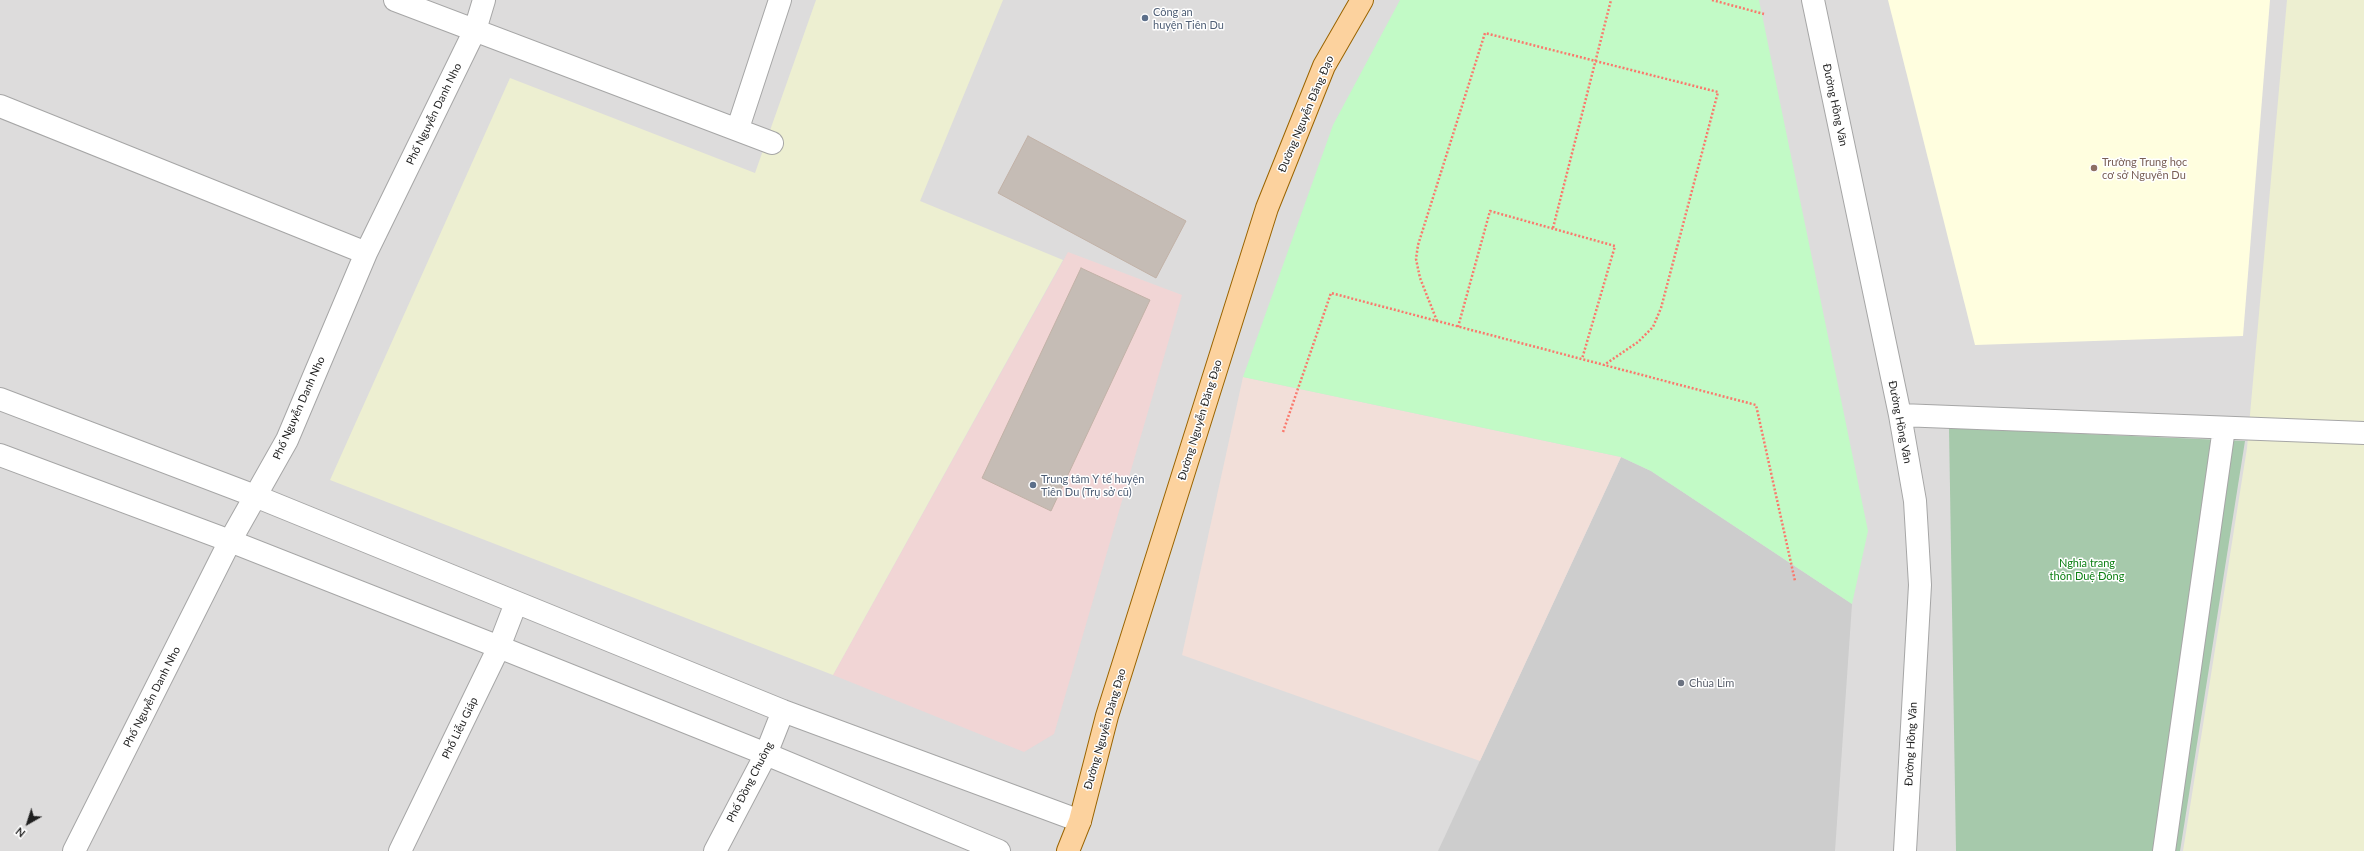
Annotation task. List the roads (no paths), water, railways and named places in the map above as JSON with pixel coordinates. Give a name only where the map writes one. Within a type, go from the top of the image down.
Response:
[{"type":"main road","name":"Đường Nguyễn Đăng Đạo","points":[[1068,851],[1080,821],[1107,716],[1267,208],[1324,66],[1362,0]]},
{"type":"street","points":[[395,0],[738,128],[772,143]]},
{"type":"street","name":"Phố Nguyễn Danh Nho","points":[[74,851],[230,541],[287,440],[366,253],[475,30],[484,0]]},
{"type":"street","points":[[738,128],[780,0]]},
{"type":"street","name":"Đường Hồng Vân","points":[[1813,0],[1900,415],[1915,501],[1920,585],[1904,851]]},
{"type":"street","points":[[0,106],[366,253]]},
{"type":"street","points":[[0,399],[255,496],[783,711],[1080,821]]},
{"type":"street","points":[[1900,415],[2364,433]]},
{"type":"street","points":[[2164,851],[2224,428]]},
{"type":"street","points":[[0,455],[230,541],[499,647],[766,754],[999,851]]},
{"type":"street","name":"Phố Liễu Giáp","points":[[400,851],[499,647],[516,603]]},
{"type":"street","name":"Phố Đồng Chuông","points":[[715,851],[766,754],[783,711]]},
{"type":"place","name":"Công an huyện Tiên Du","points":[[1145,18]]},
{"type":"place","name":"Trường Trung học cơ sở Nguyễn Du","points":[[2094,168]]},
{"type":"place","name":"Trung tâm Y tế huyện Tiên Du (Trụ sở cũ)","points":[[1033,485]]},
{"type":"place","name":"Chùa Lim","points":[[1681,683]]},
{"type":"park label","name":"Nghĩa trang thôn Duệ Đông","points":[[2087,569]]}]
